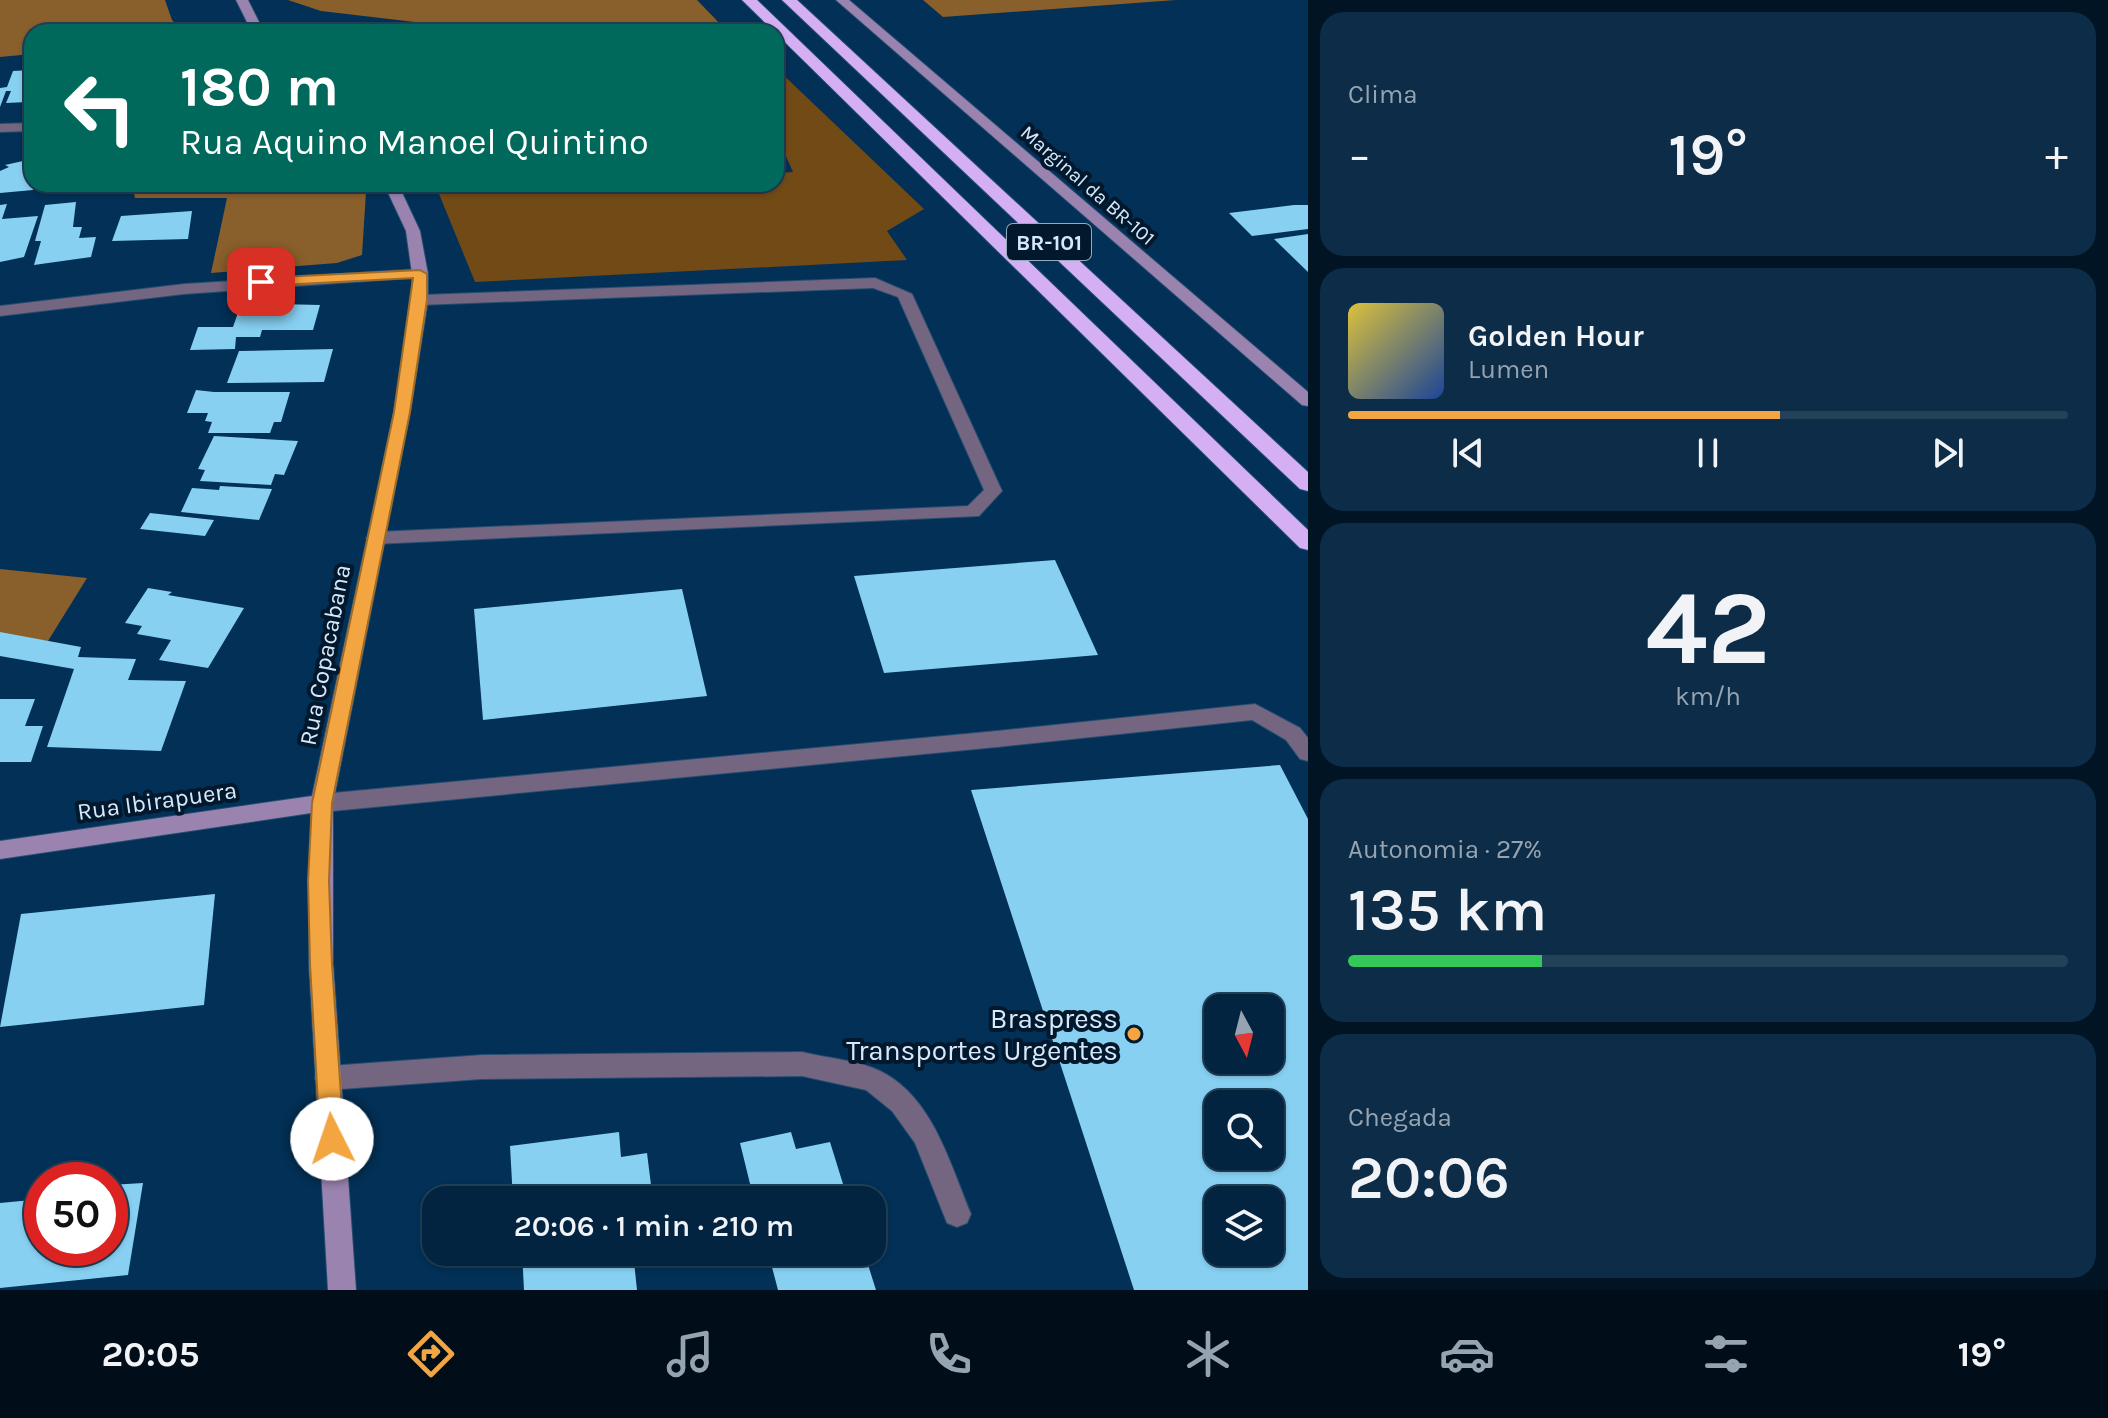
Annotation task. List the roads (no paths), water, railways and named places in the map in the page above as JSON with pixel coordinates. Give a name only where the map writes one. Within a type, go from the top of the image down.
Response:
[{"type":"highway","name":"BR-101","points":[[749,0],[774,24]]},
{"type":"highway","name":"BR-101","points":[[789,0],[1308,484]]},
{"type":"highway","name":"BR-101","points":[[784,34],[1308,543]]},
{"type":"main road","points":[[242,0],[254,24]]},
{"type":"main road","name":"Marginal da BR-101","points":[[842,0],[1308,401]]},
{"type":"main road","name":"Rua Copacabana","points":[[342,1290],[318,881],[322,803],[402,412],[420,300],[420,274],[413,231],[395,192]]},
{"type":"main road","name":"Rua Ibirapuera","points":[[0,850],[322,803]]},
{"type":"street","points":[[0,128],[24,127]]},
{"type":"street","points":[[0,311],[231,284],[420,274]]},
{"type":"street","points":[[375,538],[973,512],[993,491],[904,294],[875,283],[420,300]]},
{"type":"street","points":[[322,803],[1255,712],[1293,734],[1308,753]]},
{"type":"street","points":[[328,1078],[482,1067],[802,1064],[873,1080],[901,1103],[925,1135],[957,1214]]},
{"type":"place","name":"Braspress Transportes Urgentes","points":[[1134,1034]]}]
